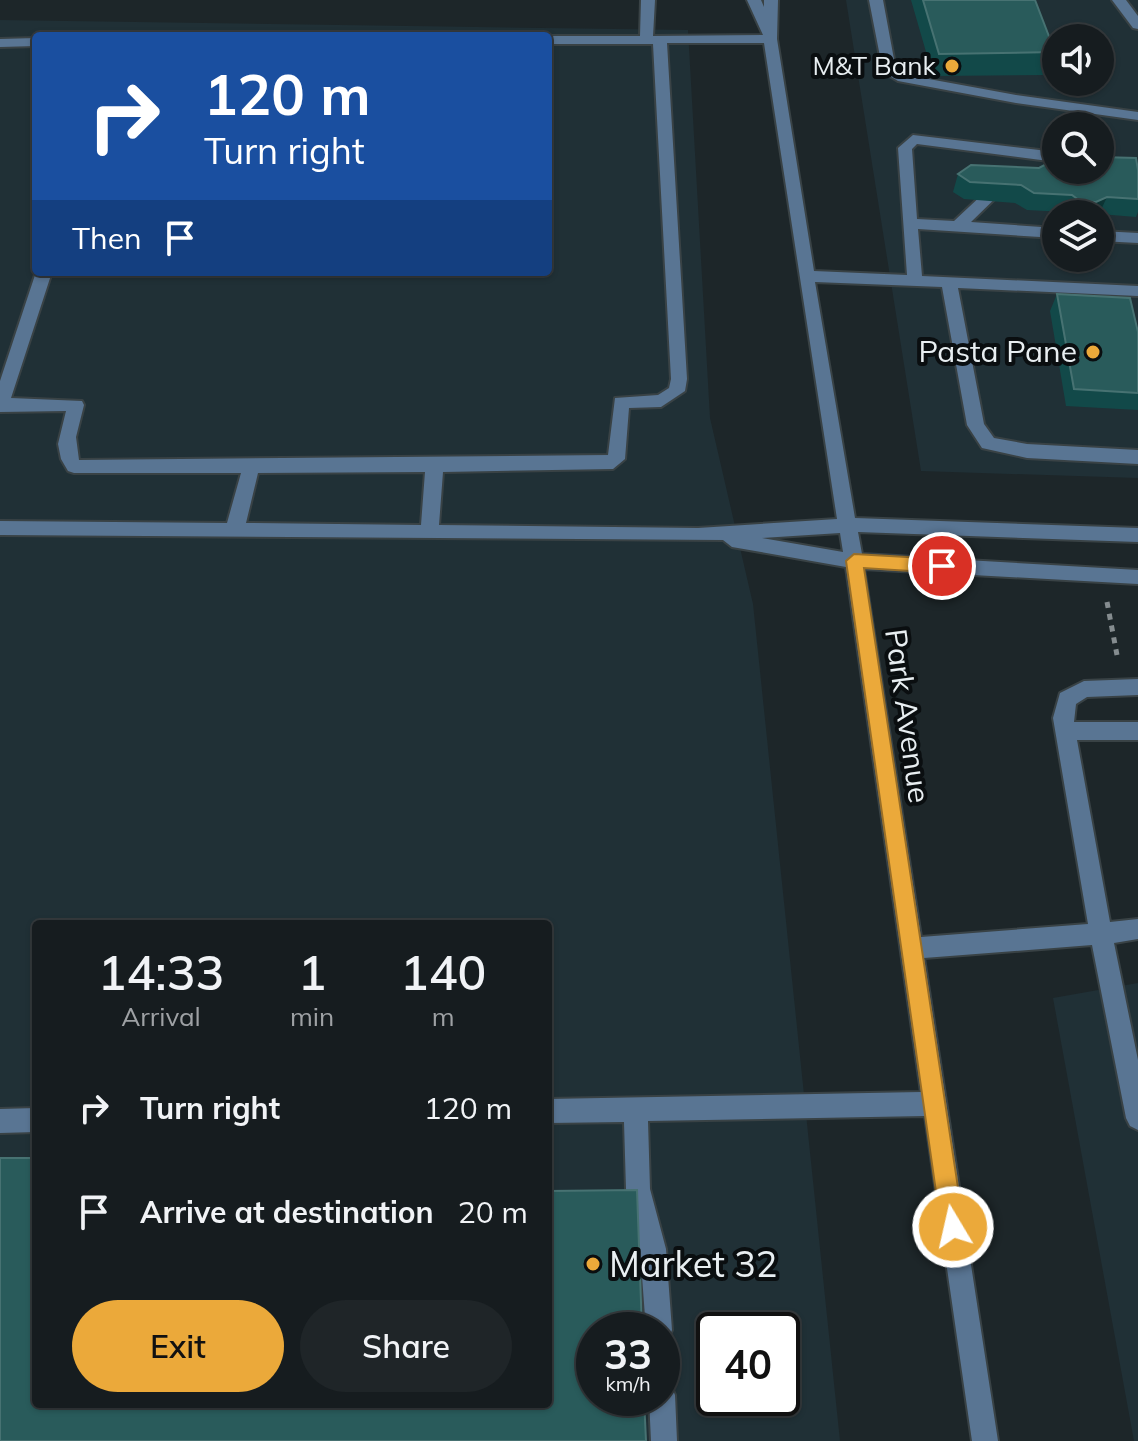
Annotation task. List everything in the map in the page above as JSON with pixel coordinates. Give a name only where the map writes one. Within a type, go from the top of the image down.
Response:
[{"type":"street","points":[[43,276],[0,405],[76,405],[65,446],[67,458],[74,466],[607,464],[616,459],[619,447],[621,402],[661,401],[677,391],[679,335],[648,0]]},
{"type":"street","points":[[552,40],[653,40],[769,34],[754,0]]},
{"type":"street","name":"Park Avenue","points":[[771,0],[769,34],[854,561],[985,1441]]},
{"type":"street","points":[[876,0],[890,72],[903,78],[1016,99],[1138,116]]},
{"type":"street","points":[[1119,0],[1138,25]]},
{"type":"street","points":[[0,43],[32,42]]},
{"type":"street","points":[[915,281],[905,148],[913,139],[1042,155]]},
{"type":"street","points":[[958,226],[1035,154]]},
{"type":"street","points":[[910,223],[1042,232]]},
{"type":"street","points":[[1114,237],[1138,238]]},
{"type":"street","points":[[807,276],[1138,291]]},
{"type":"street","points":[[949,283],[976,425],[988,443],[1027,451],[1138,457]]},
{"type":"street","points":[[235,529],[251,467]]},
{"type":"street","points":[[430,532],[434,467]]},
{"type":"street","points":[[0,528],[698,535],[847,525],[1138,535]]},
{"type":"street","points":[[698,535],[854,561],[1138,577]]},
{"type":"street","points":[[1138,687],[1084,689],[1067,699],[1063,718],[1101,934],[1130,1051],[1138,1118]]},
{"type":"street","points":[[1065,731],[1138,731]]},
{"type":"street","points":[[911,948],[1138,929]]},
{"type":"street","points":[[552,1111],[934,1104]]},
{"type":"street","points":[[636,1109],[638,1189],[653,1249],[658,1312]]},
{"type":"street","points":[[0,1121],[32,1120]]},
{"type":"street","points":[[663,1416],[664,1441]]},
{"type":"path","points":[[1107,601],[1117,655]]},
{"type":"shaded area","points":[[846,0],[1138,0],[1138,478],[921,471]]},
{"type":"shaded area","points":[[0,20],[688,30],[710,418],[753,604],[840,1441],[0,1441]]},
{"type":"shaded area","points":[[1138,983],[1138,1441],[1134,1441],[1053,998]]},
{"type":"building","points":[[923,0],[1035,0],[1044,24],[1042,52],[939,54]]},
{"type":"building","points":[[1114,157],[1136,158],[1138,199],[1107,197],[1079,200],[1072,195],[1034,193],[1021,185],[970,182],[958,174],[971,165],[1042,166],[1042,184],[1114,184]]},
{"type":"building","name":"Pasta Pane","points":[[1057,294],[1130,298],[1138,332],[1138,393],[1074,389]]},
{"type":"building","name":"Market 32","points":[[0,1158],[32,1158],[32,1408],[552,1408],[552,1191],[637,1190],[641,1312],[576,1312],[576,1416],[645,1416],[646,1441],[0,1441]]},
{"type":"place","name":"M&T Bank","points":[[952,66]]},
{"type":"place","name":"Pasta Pane","points":[[1093,352]]},
{"type":"place","name":"Market 32","points":[[593,1264]]},
{"type":"route","points":[[942,566],[854,561],[953,1227]]}]
